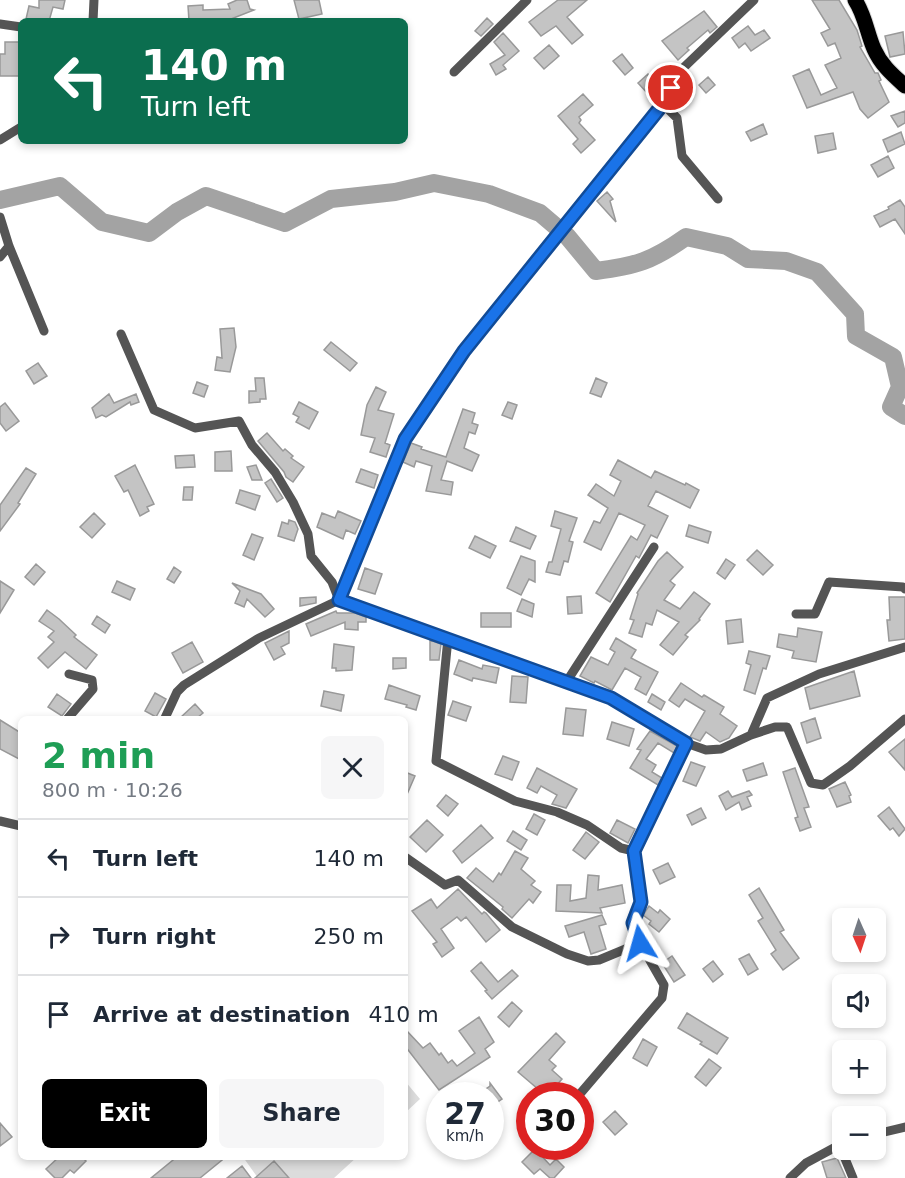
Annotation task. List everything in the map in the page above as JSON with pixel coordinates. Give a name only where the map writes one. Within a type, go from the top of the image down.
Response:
[{"type":"main road","points":[[855,0],[860,7],[874,50],[884,66],[905,86]]},
{"type":"street","points":[[93,18],[94,0]]},
{"type":"street","points":[[454,72],[527,0]]},
{"type":"street","points":[[166,716],[177,692],[184,685],[259,638],[339,600],[405,439],[464,351],[663,104],[679,72],[754,0]]},
{"type":"street","points":[[0,24],[18,27]]},
{"type":"street","points":[[663,104],[677,118],[682,156],[718,199]]},
{"type":"street","points":[[0,140],[18,128]]},
{"type":"street","points":[[0,217],[9,246],[44,331]]},
{"type":"street","points":[[0,257],[9,246]]},
{"type":"street","points":[[121,334],[154,410],[195,428],[239,421],[252,445],[275,472],[293,502],[308,534],[311,555],[332,582],[339,600],[611,698],[686,743],[706,750],[721,748],[776,727],[787,727],[811,783],[823,785],[850,766],[905,718]]},
{"type":"street","points":[[567,681],[654,547]]},
{"type":"street","points":[[796,614],[815,614],[829,582],[903,587],[905,589]]},
{"type":"street","points":[[448,638],[436,761],[516,801],[557,812],[586,825],[621,848],[634,851]]},
{"type":"street","points":[[751,735],[767,698],[819,674],[905,647]]},
{"type":"street","points":[[69,674],[92,680],[93,689],[70,716]]},
{"type":"street","points":[[590,1082],[662,998],[664,985],[640,943],[633,923],[641,902],[634,851],[686,743]]},
{"type":"street","points":[[0,821],[18,825]]},
{"type":"street","points":[[408,859],[445,885],[458,880],[513,927],[567,954],[588,961],[599,960],[640,943]]},
{"type":"street","points":[[886,1132],[905,1127]]},
{"type":"street","points":[[789,1178],[806,1163],[832,1148]]},
{"type":"street","points":[[847,1160],[853,1178]]},
{"type":"shaded area","points":[[408,1085],[420,1099],[408,1110]]},
{"type":"shaded area","points":[[245,1160],[354,1160],[334,1178],[258,1178]]},
{"type":"building","points":[[39,0],[65,0],[63,9],[53,7],[50,18],[26,18],[29,6],[39,8]]},
{"type":"building","points":[[237,0],[247,0],[250,9],[254,10],[234,18],[189,18],[188,6],[203,5],[203,10],[230,9],[228,4]]},
{"type":"building","points":[[294,0],[319,0],[322,14],[299,18]]},
{"type":"building","points":[[558,0],[587,0],[567,17],[583,35],[572,44],[556,26],[541,36],[529,22]]},
{"type":"building","points":[[812,0],[839,0],[857,30],[862,46],[860,47],[875,73],[878,73],[881,80],[879,81],[889,102],[868,118],[860,109],[853,92],[807,108],[793,76],[809,69],[821,95],[837,88],[825,65],[841,58],[835,43],[828,46],[821,33],[830,29]]},
{"type":"building","points":[[704,11],[717,27],[710,33],[708,30],[687,48],[689,50],[678,60],[662,41]]},
{"type":"building","points":[[487,18],[493,24],[481,36],[475,31]]},
{"type":"building","points":[[748,26],[755,35],[764,30],[770,38],[751,51],[745,43],[739,48],[732,38]]},
{"type":"building","points":[[903,32],[905,54],[890,57],[885,36]]},
{"type":"building","points":[[503,33],[519,51],[503,65],[506,69],[496,75],[490,64],[505,55],[494,42]]},
{"type":"building","points":[[5,42],[18,42],[18,76],[0,76],[0,54],[5,54]]},
{"type":"building","points":[[549,45],[559,56],[544,69],[534,58]]},
{"type":"building","points":[[622,54],[633,68],[625,75],[613,61]]},
{"type":"building","points":[[648,74],[659,86],[649,95],[638,83]]},
{"type":"building","points":[[708,77],[715,85],[706,93],[699,85]]},
{"type":"building","points":[[583,94],[593,105],[579,117],[581,120],[579,123],[595,140],[581,153],[573,144],[578,139],[558,116]]},
{"type":"building","points":[[905,111],[905,123],[898,127],[891,116]]},
{"type":"building","points":[[763,124],[767,134],[751,141],[746,132]]},
{"type":"building","points":[[901,132],[905,144],[888,152],[883,140]]},
{"type":"building","points":[[833,133],[836,149],[818,153],[815,136]]},
{"type":"building","points":[[888,156],[894,168],[878,177],[871,165]]},
{"type":"building","points":[[607,192],[613,199],[610,201],[616,222],[597,201]]},
{"type":"building","points":[[900,200],[905,207],[905,234],[895,219],[880,227],[874,216],[889,209],[888,207]]},
{"type":"building","points":[[234,328],[236,347],[230,372],[215,370],[217,357],[222,358],[220,329]]},
{"type":"building","points":[[331,342],[357,363],[350,371],[324,350]]},
{"type":"building","points":[[38,363],[47,376],[34,384],[26,371]]},
{"type":"building","points":[[255,378],[264,378],[266,399],[249,403],[249,391],[256,391]]},
{"type":"building","points":[[596,378],[607,383],[601,397],[590,393]]},
{"type":"building","points":[[197,382],[208,386],[204,397],[193,393]]},
{"type":"building","points":[[376,387],[386,392],[378,410],[394,414],[385,443],[390,445],[386,457],[370,452],[375,438],[361,435],[367,405]]},
{"type":"building","points":[[109,394],[114,403],[136,394],[139,402],[131,405],[130,402],[106,417],[102,415],[96,418],[92,408]]},
{"type":"building","points":[[299,402],[318,412],[309,429],[296,422],[299,417],[293,414]]},
{"type":"building","points":[[508,402],[517,405],[512,419],[502,415]]},
{"type":"building","points":[[5,403],[19,421],[6,431],[0,423],[0,407]]},
{"type":"building","points":[[463,409],[475,413],[472,423],[478,425],[475,434],[469,432],[464,448],[479,455],[472,471],[447,461],[441,480],[453,482],[451,495],[426,491],[432,466],[416,461],[414,467],[403,462],[411,443],[422,447],[421,449],[446,457]]},
{"type":"building","points":[[267,433],[283,451],[285,449],[293,456],[291,458],[304,467],[293,482],[286,477],[258,441]]},
{"type":"building","points":[[231,451],[232,471],[215,471],[215,452]]},
{"type":"building","points":[[194,455],[195,467],[176,468],[175,456]]},
{"type":"building","points":[[618,460],[651,478],[655,471],[699,490],[690,508],[656,491],[648,506],[668,516],[657,538],[651,535],[639,558],[636,556],[610,602],[596,593],[631,536],[637,540],[645,525],[619,513],[601,550],[584,542],[594,521],[600,523],[608,508],[588,495],[596,484],[614,496],[621,481],[610,475]]},
{"type":"building","points":[[135,465],[154,504],[147,507],[149,511],[140,516],[128,490],[124,492],[115,476]]},
{"type":"building","points":[[256,465],[262,480],[252,480],[247,467]]},
{"type":"building","points":[[26,468],[36,474],[18,503],[20,504],[0,531],[0,505]]},
{"type":"building","points":[[361,469],[378,475],[374,488],[356,482]]},
{"type":"building","points":[[271,479],[283,498],[277,502],[265,483]]},
{"type":"building","points":[[184,487],[193,487],[192,500],[183,500]]},
{"type":"building","points":[[240,490],[260,496],[255,510],[236,503]]},
{"type":"building","points":[[338,511],[361,521],[355,534],[346,530],[343,539],[317,527],[322,513],[335,518]]},
{"type":"building","points":[[555,511],[577,518],[569,541],[573,542],[568,562],[564,561],[560,575],[546,572],[549,562],[552,562],[561,529],[551,526]]},
{"type":"building","points":[[94,513],[105,524],[92,538],[80,527]]},
{"type":"building","points":[[289,520],[295,522],[298,529],[294,541],[278,536],[282,522],[288,524]]},
{"type":"building","points":[[689,525],[711,532],[708,543],[686,536]]},
{"type":"building","points":[[516,527],[536,536],[530,549],[510,541]]},
{"type":"building","points":[[252,534],[263,538],[254,560],[243,555]]},
{"type":"building","points":[[475,536],[496,546],[490,558],[469,548]]},
{"type":"building","points":[[757,550],[773,565],[763,575],[747,560]]},
{"type":"building","points":[[667,552],[683,567],[670,581],[675,585],[664,600],[680,609],[694,592],[710,604],[700,620],[685,635],[688,637],[673,655],[660,645],[679,622],[657,610],[652,625],[646,623],[642,637],[629,633],[634,620],[630,619],[637,593],[658,561]]},
{"type":"building","points":[[521,556],[535,561],[535,582],[529,579],[521,595],[507,588]]},
{"type":"building","points":[[726,559],[735,565],[725,579],[717,573]]},
{"type":"building","points":[[36,564],[45,572],[34,585],[25,577]]},
{"type":"building","points":[[174,567],[181,572],[174,583],[167,579]]},
{"type":"building","points":[[365,568],[382,574],[375,594],[358,589]]},
{"type":"building","points":[[0,581],[14,590],[0,613]]},
{"type":"building","points":[[117,581],[135,589],[130,600],[112,592]]},
{"type":"building","points":[[232,583],[261,594],[274,609],[265,617],[247,599],[244,607],[235,603],[240,591]]},
{"type":"building","points":[[581,596],[582,613],[568,614],[567,597]]},
{"type":"building","points":[[316,597],[316,603],[300,606],[300,598]]},
{"type":"building","points":[[889,597],[905,597],[905,639],[889,641],[887,620],[890,620]]},
{"type":"building","points":[[522,599],[534,604],[532,617],[517,611]]},
{"type":"building","points":[[47,610],[76,635],[74,637],[97,655],[86,669],[65,652],[48,668],[38,658],[54,642],[48,637],[54,631],[39,621]]},
{"type":"building","points":[[336,611],[366,617],[366,622],[358,622],[358,630],[345,629],[345,622],[311,636],[306,624]]},
{"type":"building","points":[[481,613],[511,613],[511,627],[481,627]]},
{"type":"building","points":[[97,616],[110,625],[105,633],[92,624]]},
{"type":"building","points":[[741,619],[743,642],[728,644],[726,621]]},
{"type":"building","points":[[798,628],[822,632],[816,662],[792,658],[794,651],[777,647],[779,634],[797,637]]},
{"type":"building","points":[[289,631],[289,643],[281,647],[285,654],[274,660],[265,643]]},
{"type":"building","points":[[616,638],[636,650],[631,658],[658,672],[646,695],[635,689],[641,677],[625,668],[612,690],[580,676],[591,657],[608,665],[615,652],[610,649]]},
{"type":"building","points":[[430,640],[441,644],[439,660],[430,660]]},
{"type":"building","points":[[192,642],[203,662],[183,673],[172,653]]},
{"type":"building","points":[[334,644],[354,647],[352,670],[336,671],[336,668],[332,668]]},
{"type":"building","points":[[749,651],[770,656],[766,669],[763,668],[755,694],[744,690],[751,665],[746,663]]},
{"type":"building","points":[[393,658],[406,658],[406,668],[393,669]]},
{"type":"building","points":[[459,660],[482,669],[483,665],[499,668],[496,683],[473,678],[472,681],[454,674]]},
{"type":"building","points":[[854,671],[860,696],[810,709],[805,688]]},
{"type":"building","points":[[512,676],[528,677],[526,703],[510,702]]},
{"type":"building","points":[[681,683],[702,697],[704,695],[724,707],[720,714],[737,726],[729,738],[720,742],[706,732],[700,741],[690,737],[705,711],[685,699],[679,707],[669,700]]},
{"type":"building","points":[[389,685],[420,696],[416,710],[385,699]]},
{"type":"building","points":[[324,691],[344,695],[341,711],[321,706]]},
{"type":"building","points":[[155,693],[166,699],[157,716],[145,711]]},
{"type":"building","points":[[57,694],[71,704],[62,716],[48,707]]},
{"type":"building","points":[[652,694],[665,702],[661,710],[648,702]]},
{"type":"building","points":[[453,701],[471,707],[466,721],[448,715]]},
{"type":"building","points":[[195,704],[203,713],[199,716],[182,716]]},
{"type":"building","points":[[566,708],[586,710],[583,736],[563,734]]},
{"type":"building","points":[[815,718],[821,738],[807,743],[801,723]]},
{"type":"building","points":[[0,720],[18,731],[18,758],[0,749]]},
{"type":"building","points":[[612,722],[634,729],[629,746],[607,739]]},
{"type":"building","points":[[650,731],[677,746],[674,753],[658,743],[646,759],[656,765],[652,772],[662,778],[658,785],[630,768],[641,750],[637,749]]},
{"type":"building","points":[[905,739],[905,770],[889,752]]},
{"type":"building","points":[[503,756],[519,762],[512,780],[495,774]]},
{"type":"building","points":[[691,762],[705,767],[696,786],[683,781]]},
{"type":"building","points":[[763,763],[767,775],[747,781],[743,770]]},
{"type":"building","points":[[537,768],[577,789],[566,808],[552,804],[557,795],[541,786],[537,793],[527,788]]},
{"type":"building","points":[[795,768],[809,807],[804,808],[811,827],[800,831],[795,818],[798,817],[783,772]]},
{"type":"building","points":[[408,773],[415,776],[408,792]]},
{"type":"building","points":[[845,782],[851,795],[849,796],[851,802],[837,807],[829,789]]},
{"type":"building","points":[[728,791],[732,797],[749,791],[752,795],[747,797],[751,806],[742,810],[739,802],[726,810],[719,796]]},
{"type":"building","points":[[446,795],[458,804],[448,816],[437,806]]},
{"type":"building","points":[[889,807],[905,829],[899,836],[893,828],[890,830],[878,816]]},
{"type":"building","points":[[701,808],[706,818],[692,825],[687,815]]},
{"type":"building","points":[[534,814],[545,820],[537,835],[526,829]]},
{"type":"building","points":[[427,820],[443,835],[426,852],[410,837]]},
{"type":"building","points":[[617,820],[635,829],[628,843],[610,833]]},
{"type":"building","points":[[481,825],[493,838],[462,863],[453,851]]},
{"type":"building","points":[[513,831],[527,840],[521,850],[507,841]]},
{"type":"building","points":[[586,832],[599,842],[585,859],[573,850]]},
{"type":"building","points":[[515,851],[528,858],[521,869],[535,881],[531,885],[541,892],[533,903],[529,899],[512,918],[502,909],[503,907],[467,878],[476,868],[493,882],[499,873],[501,875]]},
{"type":"building","points":[[668,863],[675,877],[660,884],[653,870]]},
{"type":"building","points":[[588,875],[599,876],[598,890],[622,885],[625,903],[600,908],[602,913],[556,911],[557,885],[571,885],[570,901],[586,898]]},
{"type":"building","points":[[759,888],[784,930],[780,932],[799,958],[783,970],[771,954],[776,950],[758,921],[763,918],[749,895]]},
{"type":"building","points":[[458,889],[482,914],[486,913],[500,930],[486,942],[466,917],[461,921],[457,917],[441,929],[454,948],[442,957],[433,944],[437,942],[412,911],[431,899],[437,908]]},
{"type":"building","points":[[649,906],[658,913],[660,910],[670,919],[659,932],[643,915]]},
{"type":"building","points":[[602,915],[606,924],[599,926],[606,949],[591,954],[584,932],[569,937],[565,926]]},
{"type":"building","points":[[749,954],[758,969],[748,975],[739,959]]},
{"type":"building","points":[[672,956],[685,975],[674,982],[662,963]]},
{"type":"building","points":[[713,961],[723,974],[713,982],[703,969]]},
{"type":"building","points":[[481,962],[498,982],[512,970],[518,976],[492,999],[471,971]]},
{"type":"building","points":[[512,1002],[522,1011],[509,1027],[498,1017]]},
{"type":"building","points":[[687,1013],[728,1038],[717,1054],[678,1028]]},
{"type":"building","points":[[479,1017],[494,1042],[485,1049],[490,1057],[451,1082],[433,1082],[408,1050],[408,1032],[423,1048],[430,1043],[448,1063],[452,1060],[457,1066],[475,1053],[459,1031]]},
{"type":"building","points":[[556,1033],[565,1042],[549,1060],[556,1066],[552,1070],[562,1079],[559,1082],[530,1082],[518,1072]]},
{"type":"building","points":[[643,1039],[657,1047],[647,1066],[633,1058]]},
{"type":"building","points":[[709,1059],[721,1068],[706,1086],[695,1077]]},
{"type":"building","points":[[615,1111],[627,1124],[615,1135],[603,1122]]},
{"type":"building","points":[[0,1123],[12,1137],[0,1146]]},
{"type":"building","points":[[56,1160],[86,1161],[74,1173],[70,1170],[62,1178],[55,1178],[46,1169]]},
{"type":"building","points":[[173,1160],[222,1160],[200,1178],[151,1178]]},
{"type":"building","points":[[524,1160],[545,1160],[550,1165],[557,1160],[564,1167],[554,1178],[550,1178],[540,1169],[534,1174],[522,1162]]},
{"type":"building","points":[[838,1160],[846,1178],[827,1178],[822,1162]]},
{"type":"building","points":[[274,1161],[289,1178],[255,1178]]},
{"type":"building","points":[[242,1166],[251,1178],[227,1178]]},
{"type":"waterway","points":[[0,200],[60,186],[102,222],[149,233],[177,212],[206,196],[285,223],[331,199],[395,192],[434,183],[489,194],[540,213],[567,236],[596,271],[643,261],[663,252],[686,237],[727,246],[748,259],[786,261],[817,272],[855,314],[856,336],[893,357],[900,387],[891,407],[905,416]]},
{"type":"route","points":[[640,943],[633,923],[641,902],[634,851],[686,743],[611,698],[339,600],[405,439],[464,351],[571,221],[663,104],[671,88]]}]
